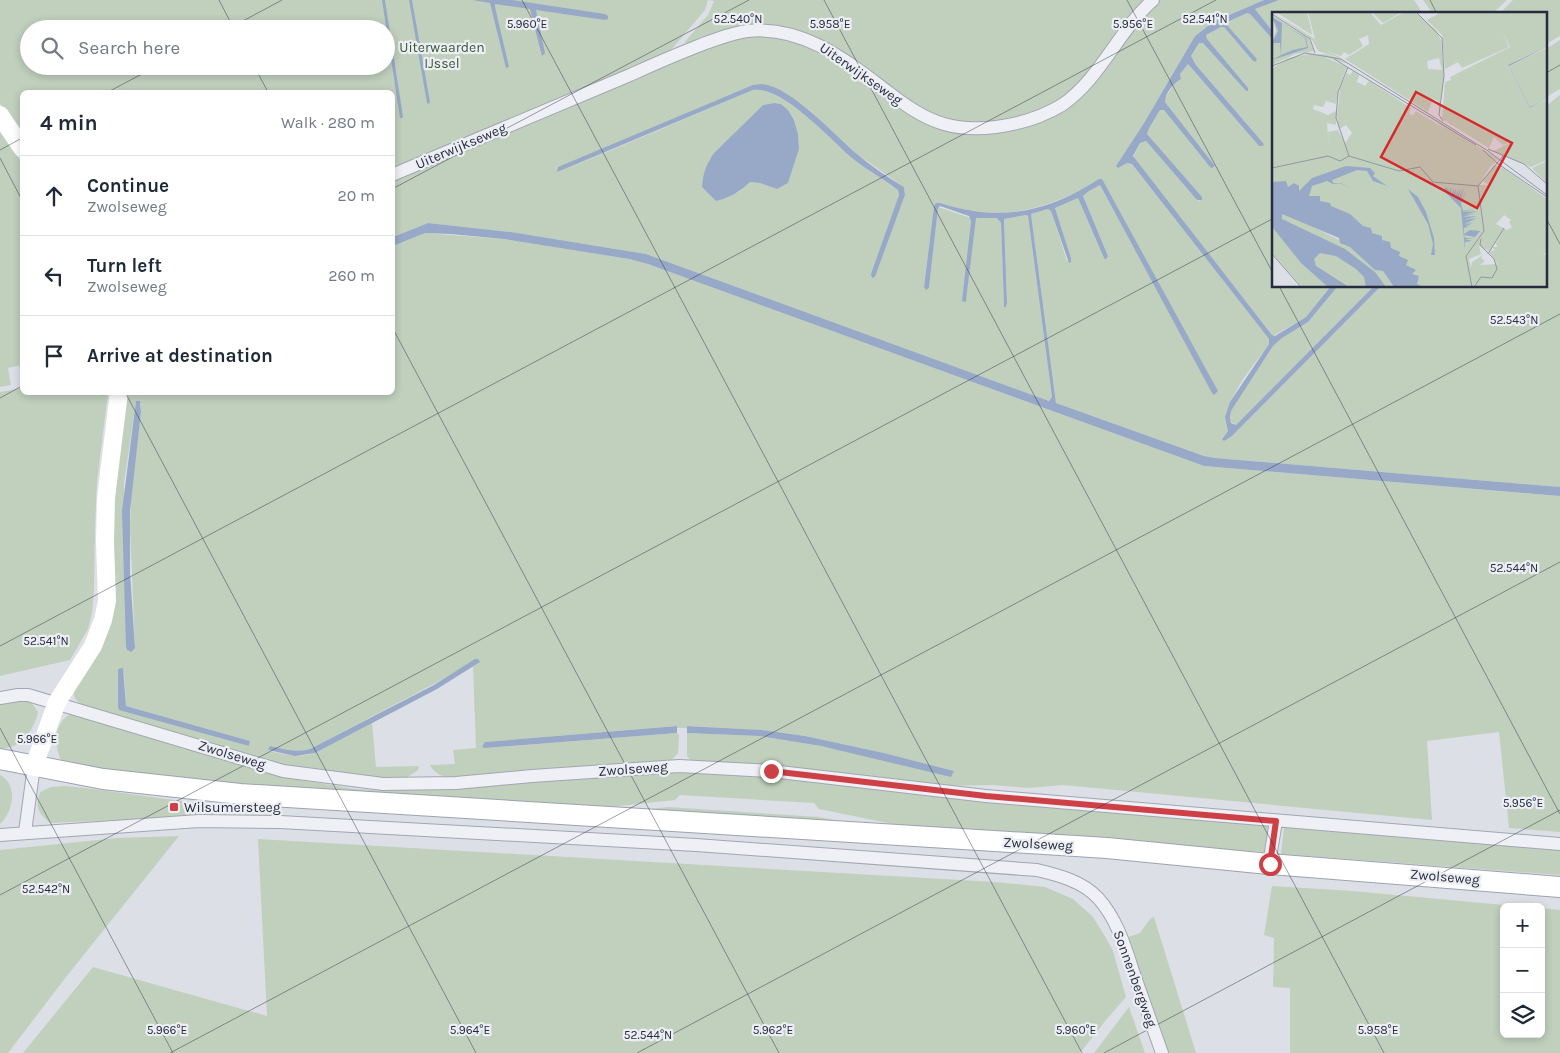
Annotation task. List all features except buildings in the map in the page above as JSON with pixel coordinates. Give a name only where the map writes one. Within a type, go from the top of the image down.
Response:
[{"type":"main road","name":"Zwolseweg","points":[[0,759],[103,778],[240,794],[1107,848],[1270,864],[1560,887]]},
{"type":"street","name":"Uiterwijkseweg","points":[[395,174],[667,59],[730,35],[748,31],[768,30],[786,33],[820,45],[850,63],[913,110],[944,124],[982,129],[1023,122],[1047,113],[1073,96],[1098,70],[1129,26],[1153,0]]},
{"type":"street","points":[[0,115],[20,145]]},
{"type":"street","points":[[25,832],[34,766],[57,702],[93,646],[103,620],[107,601],[106,498],[119,395]]},
{"type":"street","name":"Zwolseweg","points":[[0,698],[28,695],[57,702],[283,771],[383,784],[456,783],[679,766],[771,771],[986,796],[1560,844]]},
{"type":"street","points":[[1270,864],[1276,821]]},
{"type":"street","name":"Zwolseweg","points":[[0,835],[199,822],[280,822],[696,845],[1036,870],[1055,874]]},
{"type":"street","name":"Sonnenbergweg","points":[[1055,874],[1074,881],[1097,897],[1109,913],[1121,936],[1162,1053]]},
{"type":"green space","name":"Uiterwaarden IJssel","points":[[0,0],[708,0],[705,10],[665,57],[395,171],[395,90],[20,90],[20,137],[0,103]]},
{"type":"green space","points":[[708,0],[1148,0],[1095,67],[1061,102],[1005,123],[962,123],[931,115],[797,31],[684,43],[708,15],[714,1]]},
{"type":"green space","points":[[1156,0],[1264,0],[1213,22],[1195,36],[1118,163],[1118,168],[1127,163],[1132,164],[1269,339],[1269,344],[1233,397],[1227,420],[1228,431],[1222,438],[1232,436],[1379,288],[1548,288],[1548,104],[1560,95],[1560,487],[1215,458],[1204,456],[1056,403],[1031,214],[1048,209],[1051,210],[1067,261],[1071,258],[1055,208],[1078,198],[1104,258],[1107,260],[1108,256],[1083,196],[1100,185],[1214,395],[1209,375],[1102,180],[1061,199],[1024,210],[985,212],[940,203],[934,206],[924,287],[929,288],[938,207],[971,218],[966,301],[975,220],[978,217],[997,218],[1001,223],[1004,307],[1006,307],[1007,303],[1004,219],[1026,215],[1028,217],[1052,397],[1049,401],[646,254],[511,232],[428,223],[395,236],[395,178],[721,40],[754,34],[814,45],[897,103],[961,129],[1055,112]],"holes":[[[762,84],[778,89],[803,105],[857,154],[904,187],[905,195],[875,277],[899,195],[898,190],[853,159],[792,105],[778,96],[765,91],[753,90],[560,172]],[[781,104],[788,110],[794,120],[798,134],[799,148],[788,183],[777,189],[760,183],[750,182],[740,191],[725,199],[708,162],[714,153],[763,105]]]},
{"type":"green space","points":[[1279,0],[1414,0],[1422,12],[1272,12],[1272,30],[1255,9]]},
{"type":"green space","points":[[1423,0],[1507,0],[1494,12],[1432,12]]},
{"type":"green space","points":[[1513,0],[1560,0],[1560,36],[1548,43],[1548,12],[1501,12]]},
{"type":"green space","points":[[1247,12],[1272,39],[1272,288],[1329,288],[1306,317],[1273,336],[1133,158],[1140,143],[1146,141],[1197,200],[1200,201],[1147,134],[1148,128],[1160,110],[1164,110],[1210,167],[1215,166],[1165,102],[1175,82],[1181,77],[1180,74],[1188,64],[1259,146],[1263,146],[1264,144],[1196,65],[1191,56],[1199,43],[1203,43],[1248,91],[1207,39],[1206,35],[1224,27],[1253,61],[1256,62],[1257,59],[1227,25],[1227,22]]},
{"type":"green space","points":[[1560,40],[1560,89],[1548,96],[1548,48]]},
{"type":"green space","points":[[0,132],[20,160],[20,365],[8,368],[11,385],[0,387]]},
{"type":"green space","points":[[425,233],[504,239],[629,259],[648,264],[1204,466],[1560,496],[1560,832],[1509,828],[1499,732],[1427,741],[1432,820],[1063,785],[1029,788],[992,785],[939,786],[693,763],[687,756],[687,733],[759,736],[954,771],[884,753],[805,736],[762,730],[690,726],[687,726],[687,728],[677,728],[676,726],[485,742],[485,748],[677,733],[679,735],[678,753],[670,762],[448,778],[435,772],[430,765],[455,764],[453,750],[476,748],[473,667],[479,662],[310,749],[295,751],[270,746],[269,751],[292,755],[309,755],[372,723],[376,767],[419,766],[418,770],[406,778],[379,778],[281,765],[84,706],[75,698],[74,691],[89,664],[111,524],[124,395],[395,395],[395,245]],"holes":[[[136,402],[141,404],[131,495],[130,526],[135,648],[129,652],[126,647],[124,483]],[[124,672],[126,706],[250,741],[249,746],[118,707]]]},
{"type":"green space","points":[[1336,288],[1372,288],[1236,425],[1230,421],[1231,411],[1273,346],[1282,338],[1308,322]]},
{"type":"green space","points":[[20,388],[20,395],[108,395],[97,481],[94,590],[92,613],[88,629],[70,660],[0,676],[0,392]]},
{"type":"green space","points":[[13,700],[31,702],[38,712],[30,732],[25,738],[14,746],[0,748],[0,702]]},
{"type":"green space","points":[[70,714],[299,780],[356,789],[386,791],[448,788],[642,773],[701,771],[748,773],[1268,825],[1265,852],[922,830],[819,809],[814,803],[680,795],[675,800],[591,809],[428,800],[157,778],[62,763],[57,749],[56,736],[60,724]]},
{"type":"green space","points":[[0,775],[10,785],[12,799],[8,813],[0,824]]},
{"type":"green space","points":[[65,786],[263,812],[50,823],[43,816],[38,806],[40,792],[51,787]]},
{"type":"green space","points":[[668,807],[819,817],[855,824],[642,810]]},
{"type":"green space","points":[[1284,827],[1560,850],[1560,875],[1281,854]]},
{"type":"green space","points":[[179,836],[8,1053],[0,1053],[0,850],[117,838]]},
{"type":"green space","points":[[258,839],[995,882],[1045,887],[1073,899],[1093,917],[1113,951],[1126,997],[1080,1053],[23,1053],[93,967],[267,1016]]},
{"type":"green space","points":[[1272,886],[1353,891],[1500,905],[1500,1038],[1545,1038],[1545,908],[1560,910],[1560,1053],[1290,1053],[1290,988],[1273,987],[1274,938],[1264,935]]},
{"type":"green space","points":[[1154,917],[1196,1053],[1164,1053],[1125,938],[1140,933],[1150,919]]},
{"type":"green space","points":[[1129,1007],[1145,1053],[1094,1053]]},
{"type":"water","points":[[382,0],[385,0],[388,20],[385,20]]},
{"type":"water","points":[[409,0],[412,0],[429,104],[427,103]]},
{"type":"water","points":[[472,0],[512,0],[605,14],[608,16],[608,19],[536,10],[545,53],[542,56],[530,9],[495,4],[509,67],[506,68],[490,3]]},
{"type":"water","points":[[1264,0],[1279,0],[1255,9],[1272,30],[1272,39],[1250,14],[1247,13],[1227,22],[1227,25],[1257,59],[1256,62],[1253,61],[1224,27],[1206,35],[1207,39],[1248,88],[1248,91],[1203,43],[1199,43],[1191,56],[1196,65],[1264,144],[1263,146],[1259,146],[1188,64],[1180,74],[1181,79],[1168,92],[1165,102],[1215,166],[1210,167],[1164,110],[1160,110],[1147,134],[1202,197],[1202,200],[1197,200],[1146,141],[1140,143],[1133,156],[1272,335],[1275,336],[1306,317],[1329,288],[1336,288],[1308,322],[1282,338],[1273,346],[1231,411],[1231,423],[1236,425],[1372,288],[1379,288],[1232,436],[1224,441],[1222,439],[1228,431],[1225,417],[1230,402],[1269,344],[1269,339],[1132,164],[1127,163],[1118,168],[1116,166],[1144,123],[1195,36],[1213,22]]},
{"type":"water","points":[[395,65],[403,117],[400,118],[393,75],[395,75]]},
{"type":"water","points":[[762,84],[774,87],[799,102],[862,158],[904,187],[905,195],[875,277],[872,278],[871,274],[899,195],[898,190],[853,159],[792,105],[778,96],[765,91],[753,90],[557,172],[558,167],[753,85]]},
{"type":"water","points":[[781,104],[788,110],[794,120],[798,134],[799,149],[788,183],[777,189],[760,183],[750,182],[734,194],[716,201],[702,187],[705,169],[711,157],[763,105]]},
{"type":"water","points":[[1102,179],[1218,391],[1214,395],[1212,393],[1100,185],[1083,196],[1108,256],[1106,260],[1078,198],[1055,208],[1071,258],[1069,263],[1051,211],[1048,209],[1031,214],[1056,403],[1204,456],[1560,487],[1560,496],[1204,466],[648,264],[629,259],[504,239],[451,234],[425,233],[395,245],[395,236],[428,223],[511,232],[646,254],[1049,401],[1052,397],[1028,216],[1004,219],[1007,303],[1006,307],[1004,307],[1001,223],[997,218],[976,218],[965,302],[962,301],[971,221],[969,216],[940,206],[938,208],[929,288],[926,290],[924,287],[934,206],[936,203],[940,203],[962,209],[1003,213],[1042,207],[1080,191]]},
{"type":"water","points":[[136,401],[140,401],[141,412],[130,511],[130,572],[135,648],[131,652],[126,647],[122,511]]},
{"type":"water","points":[[475,659],[478,659],[480,662],[437,689],[315,753],[295,756],[268,750],[270,746],[295,751],[310,749],[434,685]]},
{"type":"water","points":[[123,668],[126,706],[250,741],[249,746],[119,710],[118,669]]},
{"type":"water","points":[[677,726],[677,733],[482,747],[485,742]]},
{"type":"water","points":[[687,726],[762,730],[805,736],[884,753],[954,771],[951,777],[821,746],[759,736],[687,733]]},
{"type":"place","name":"Wilsumersteeg","points":[[174,807]]},
{"type":"route","points":[[771,771],[986,796],[1276,821],[1270,864]]}]
